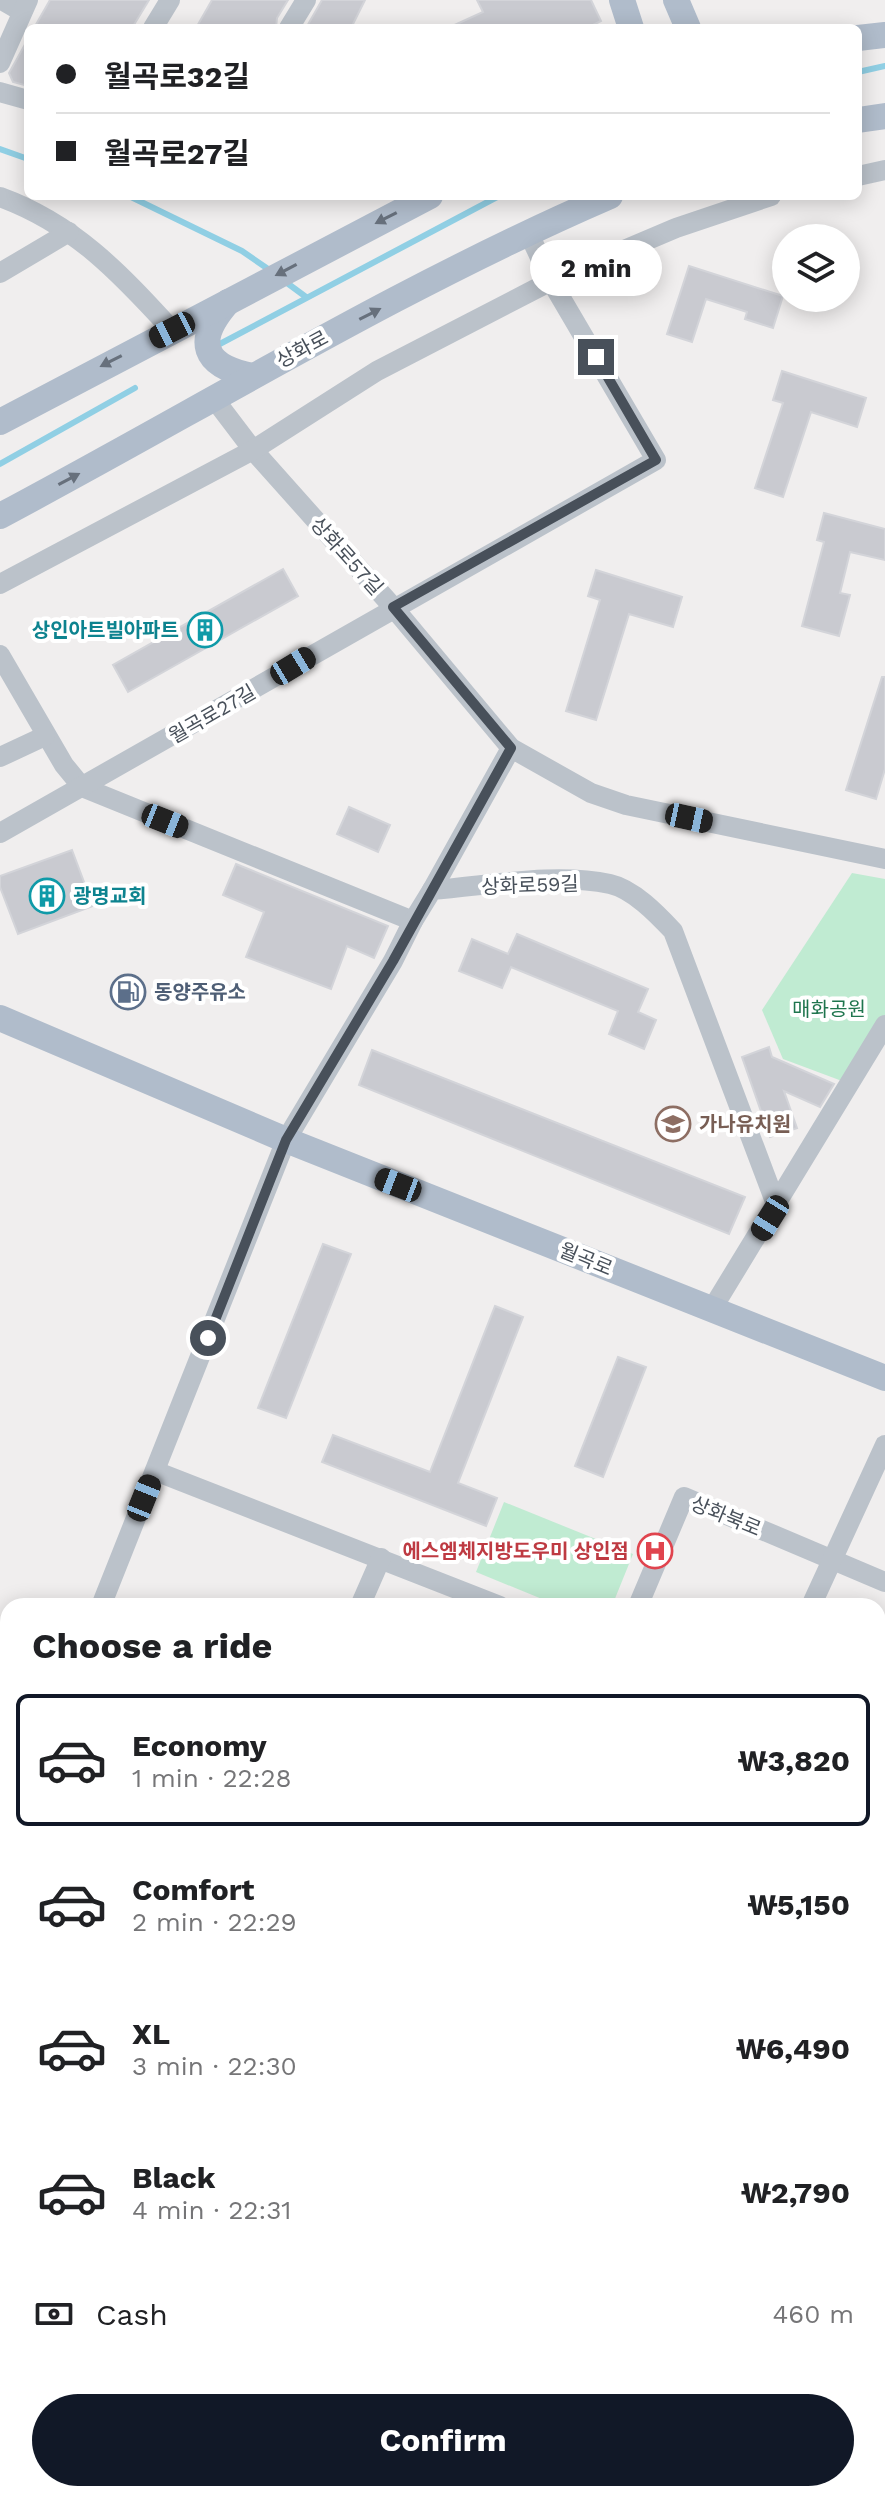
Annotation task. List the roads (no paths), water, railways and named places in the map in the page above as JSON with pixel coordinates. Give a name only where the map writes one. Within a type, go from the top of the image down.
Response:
[{"type":"main road","points":[[622,0],[630,24]]},
{"type":"main road","points":[[676,0],[686,24]]},
{"type":"main road","points":[[862,38],[885,35]]},
{"type":"main road","points":[[862,119],[885,116]]},
{"type":"main road","points":[[0,422],[422,200]]},
{"type":"main road","name":"상화로","points":[[0,516],[215,400],[253,376],[597,200]]},
{"type":"main road","points":[[230,300],[210,324],[206,343],[209,353],[221,367],[253,376]]},
{"type":"main road","name":"월곡로","points":[[0,1018],[286,1140],[885,1378]]},
{"type":"street","points":[[0,63],[24,6],[2,0]]},
{"type":"street","points":[[155,24],[170,0]]},
{"type":"street","points":[[291,24],[306,0]]},
{"type":"street","points":[[0,92],[24,99]]},
{"type":"street","points":[[862,175],[885,170]]},
{"type":"street","points":[[0,197],[25,206],[69,232],[111,263],[172,330]]},
{"type":"street","points":[[0,584],[253,450],[377,371],[551,281],[676,228],[759,200]]},
{"type":"street","points":[[0,273],[69,232]]},
{"type":"street","name":"월곡로27길","points":[[0,833],[656,460],[551,281],[529,234]]},
{"type":"street","name":"상화로57길","points":[[215,400],[253,450],[393,607],[511,748],[580,788],[626,805],[885,859]]},
{"type":"street","points":[[0,655],[45,736],[82,787],[413,921]]},
{"type":"street","points":[[0,757],[45,736]]},
{"type":"street","points":[[104,1598],[286,1140],[393,961],[511,748]]},
{"type":"street","name":"상화로59길","points":[[432,890],[561,881],[612,884],[654,910],[673,931],[777,1207]]},
{"type":"street","points":[[712,1309],[777,1207],[885,1025]]},
{"type":"street","points":[[815,1598],[885,1445]]},
{"type":"street","points":[[155,1471],[480,1598]]},
{"type":"street","name":"상화북로","points":[[641,1598],[684,1497],[885,1582]]},
{"type":"street","points":[[364,1598],[381,1558]]},
{"type":"waterway","points":[[862,71],[885,66]]},
{"type":"waterway","points":[[0,149],[24,158]]},
{"type":"waterway","points":[[137,200],[242,251],[271,271]]},
{"type":"waterway","points":[[216,346],[491,200]]},
{"type":"waterway","points":[[283,280],[306,297]]},
{"type":"waterway","points":[[0,464],[135,388]]},
{"type":"place","name":"상인아트빌아파트","points":[[205,630]]},
{"type":"place","name":"광명교회","points":[[47,896]]},
{"type":"place","name":"동양주유소","points":[[128,992]]},
{"type":"place","name":"가나유치원","points":[[673,1124]]},
{"type":"place","name":"에스엠체지방도우미 상인점","points":[[655,1551]]},
{"type":"park label","name":"매화공원","points":[[829,1009]]}]
